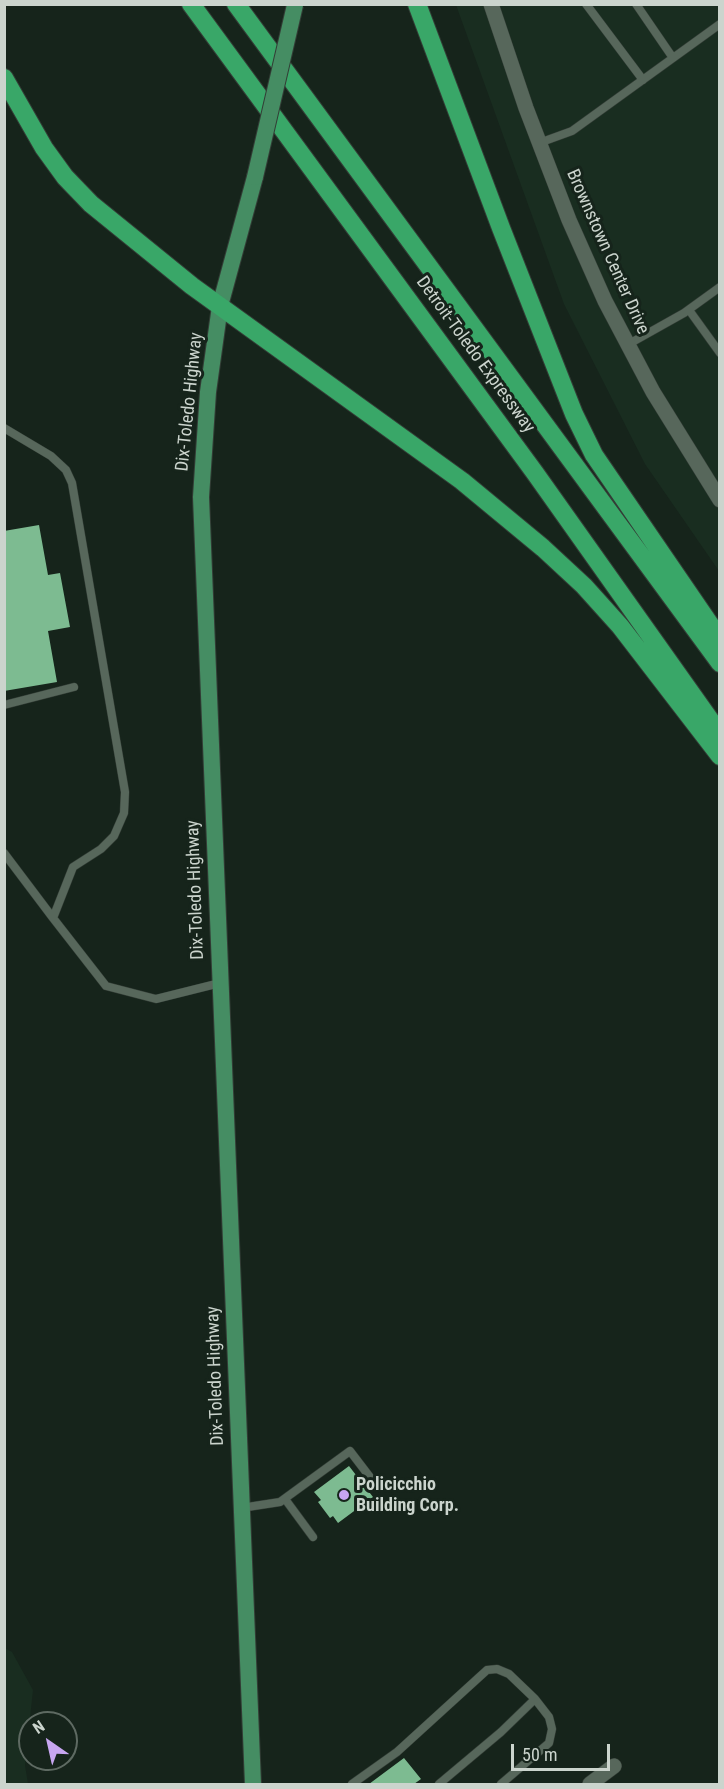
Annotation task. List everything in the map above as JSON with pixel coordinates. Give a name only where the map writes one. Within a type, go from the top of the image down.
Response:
[{"type":"highway","name":"Detroit-Toledo Expressway","points":[[192,4],[536,473],[720,734]]},
{"type":"highway","name":"Detroit-Toledo Expressway","points":[[237,4],[720,663]]},
{"type":"highway","points":[[417,4],[574,414],[594,455],[720,639]]},
{"type":"highway","points":[[4,78],[44,148],[65,177],[116,226],[220,306],[462,481],[543,548],[584,586],[620,626],[720,756]]},
{"type":"main road","name":"Dix-Toledo Highway","points":[[253,1785],[201,497],[208,392],[220,306],[255,177],[295,5]]},
{"type":"street","name":"Brownstown Center Drive","points":[[491,4],[569,220],[627,345],[684,446],[720,500]]},
{"type":"street","points":[[593,1784],[614,1766]]},
{"type":"lane","points":[[586,4],[643,80]]},
{"type":"lane","points":[[636,4],[673,58]]},
{"type":"lane","points":[[539,142],[572,130],[720,24]]},
{"type":"lane","points":[[627,345],[688,310],[720,287]]},
{"type":"lane","points":[[688,310],[720,353]]},
{"type":"lane","points":[[4,428],[51,456],[66,470],[72,483],[125,792],[124,813],[114,836],[101,849],[73,867],[53,918]]},
{"type":"lane","points":[[4,705],[74,687]]},
{"type":"lane","points":[[4,853],[106,986],[156,999],[220,983]]},
{"type":"lane","points":[[241,1508],[280,1503],[350,1451],[376,1485]]},
{"type":"lane","points":[[285,1499],[313,1537]]},
{"type":"lane","points":[[352,1785],[397,1752],[487,1670],[497,1669],[509,1674],[535,1699],[549,1718],[552,1729],[549,1743],[501,1785]]},
{"type":"lane","points":[[439,1785],[501,1732],[535,1699]]},
{"type":"shaded area","points":[[456,5],[719,5],[719,571],[645,464],[564,304]]},
{"type":"shaded area","points":[[5,1648],[12,1652],[33,1690],[31,1711],[18,1711],[18,1771],[26,1771],[28,1784],[5,1784]]},
{"type":"building","points":[[39,525],[48,575],[60,573],[70,627],[48,631],[57,682],[4,691],[4,531]]},
{"type":"building","name":"Policicchio Building Corp.","points":[[349,1466],[373,1497],[338,1523],[333,1516],[330,1518],[318,1502],[321,1500],[314,1492]]},
{"type":"building","points":[[404,1758],[421,1779],[414,1784],[369,1784]]},
{"type":"place","name":"Policicchio Building Corp.","points":[[344,1495]]}]
